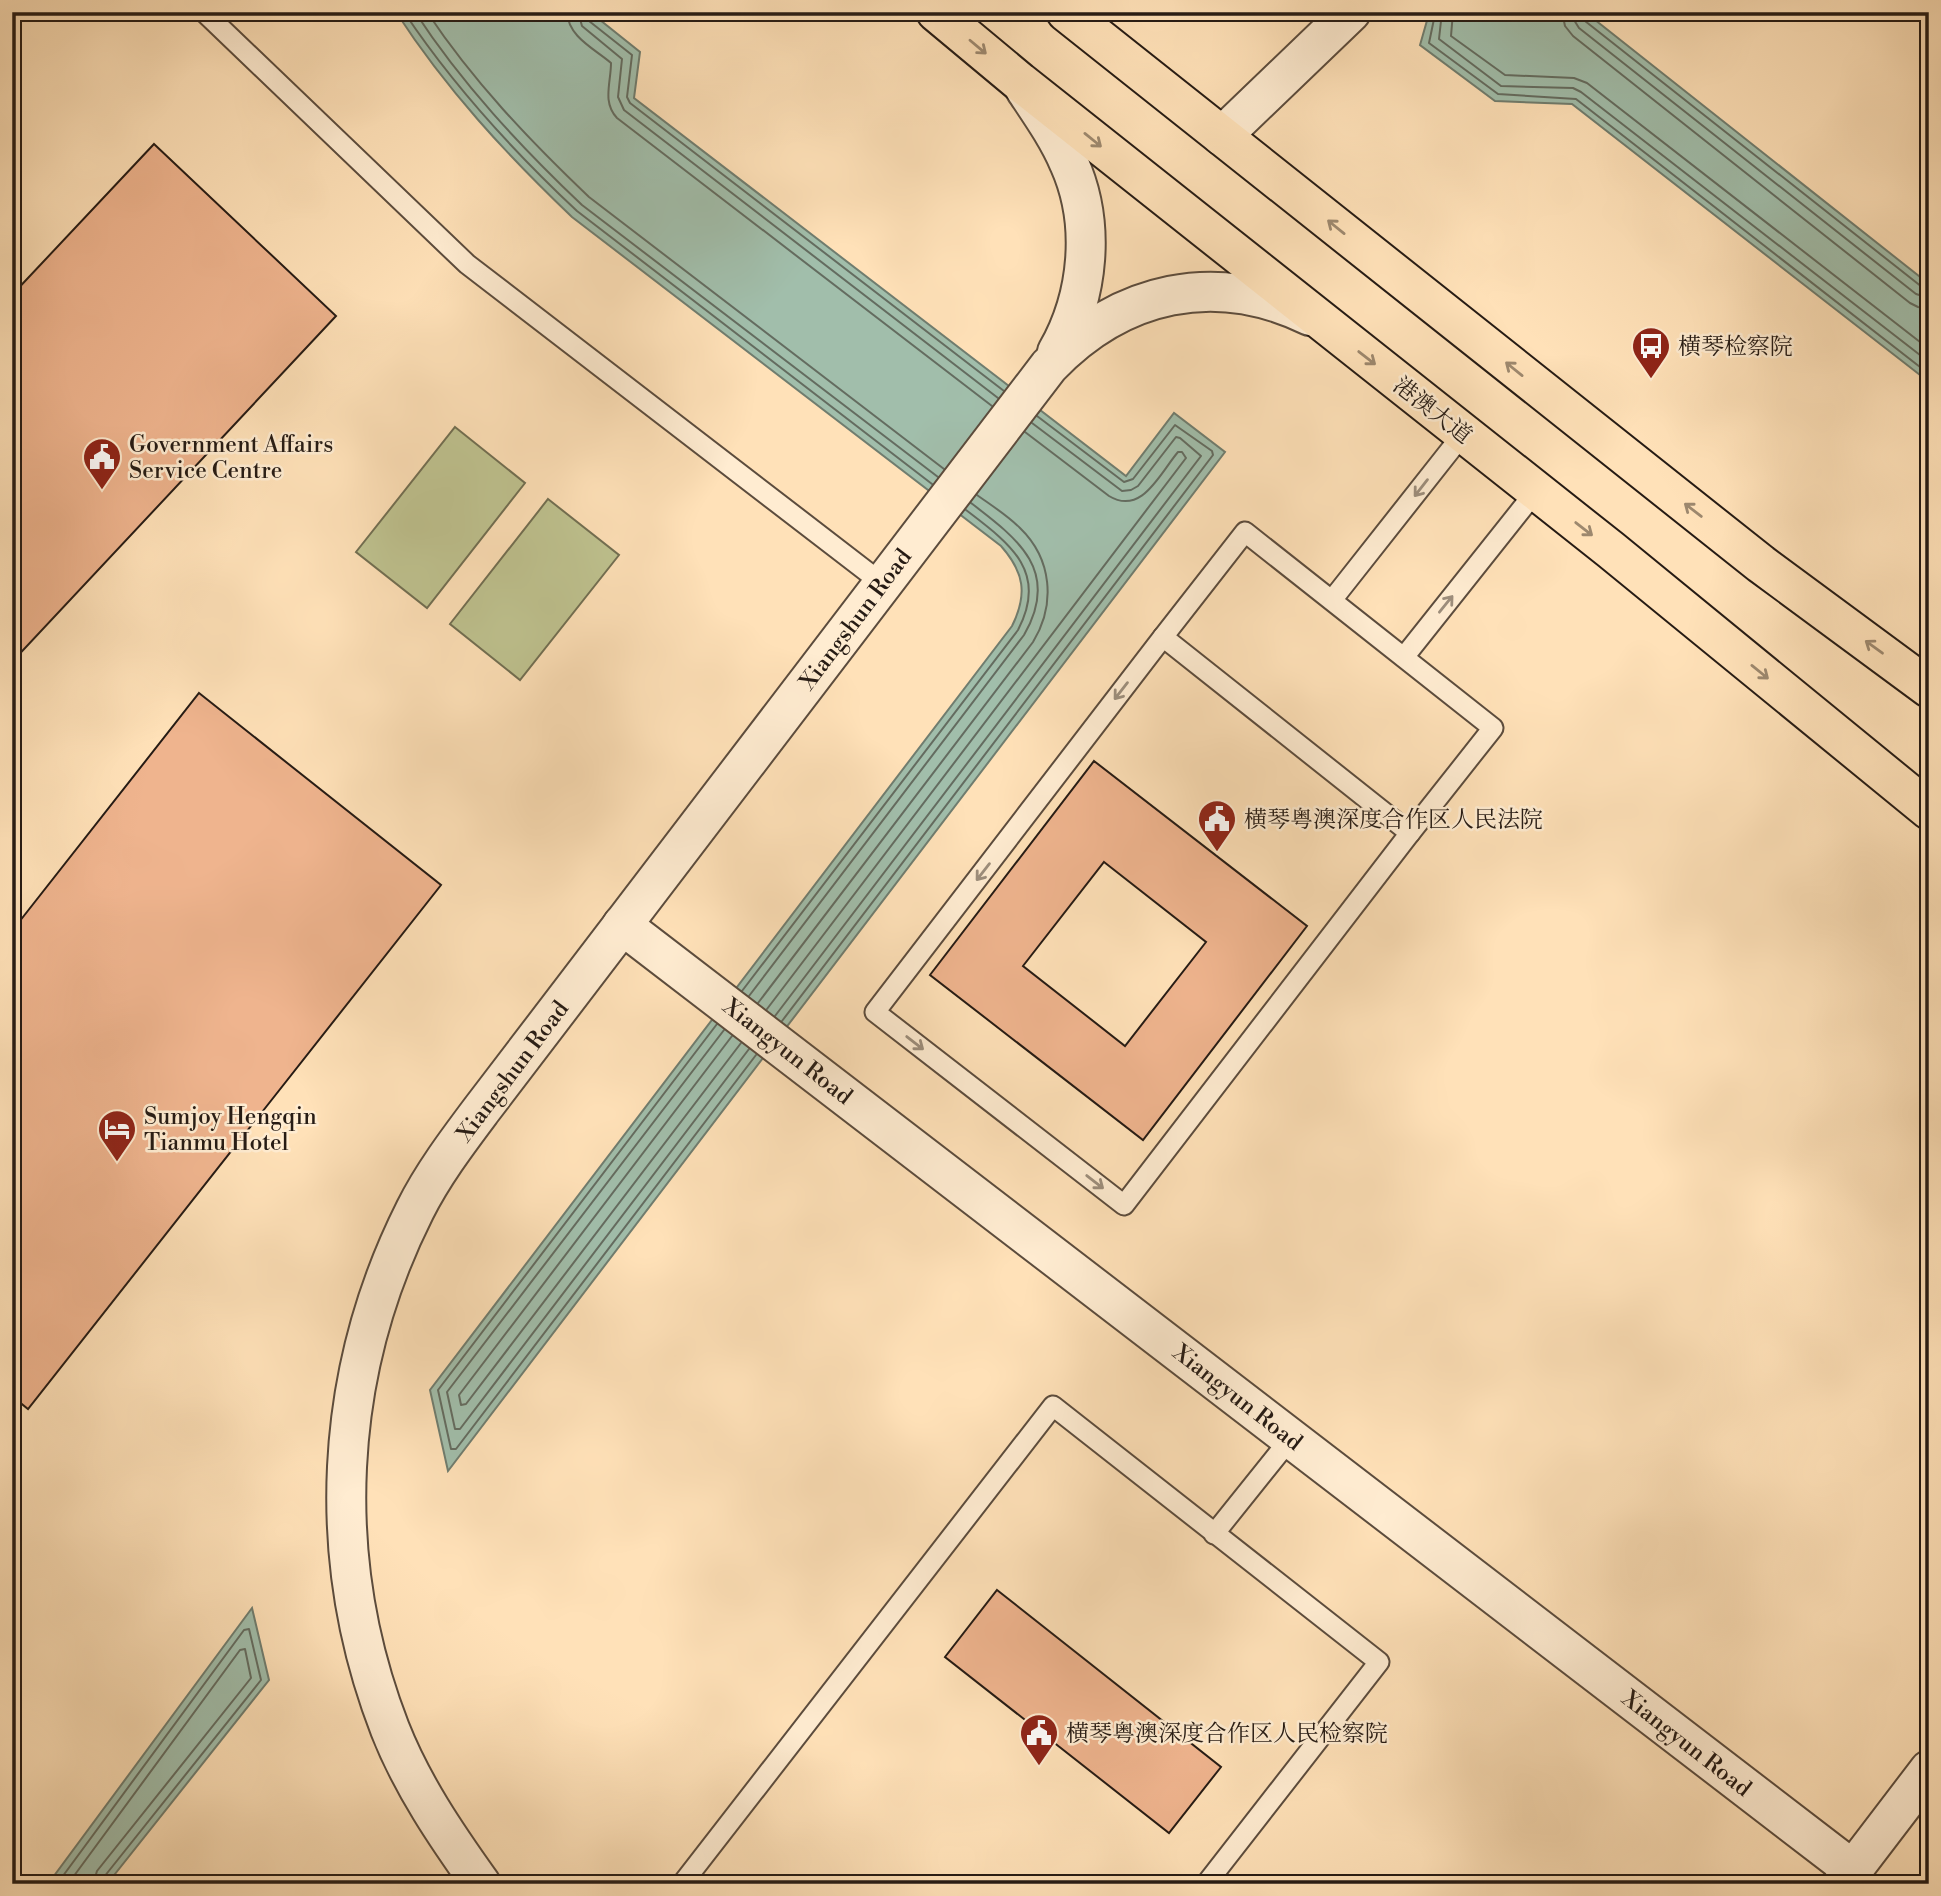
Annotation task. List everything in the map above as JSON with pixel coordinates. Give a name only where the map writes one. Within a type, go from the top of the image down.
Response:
[{"type":"main road","name":"港澳大道","points":[[936,12],[1020,82],[1536,491],[1929,810]]},
{"type":"main road","points":[[1066,12],[1761,564],[1929,688]]},
{"type":"street","points":[[1222,136],[1351,12]]},
{"type":"street","name":"Xiangshun Road","points":[[1020,82],[1058,139],[1071,166],[1085,224],[1086,254],[1080,293],[1064,340],[1049,366]]},
{"type":"street","name":"Xiangshun Road","points":[[481,1884],[441,1826],[417,1785],[391,1730],[371,1674],[356,1615],[348,1556],[345,1496],[348,1436],[356,1377],[371,1319],[391,1262],[422,1198],[447,1157],[622,925],[1049,366],[1070,344],[1119,312],[1146,301],[1205,291],[1244,294],[1292,307],[1319,320]]},
{"type":"street","name":"Xiangyun Road","points":[[622,925],[1291,1438],[1847,1877]]},
{"type":"street","points":[[1847,1877],[1929,1770]]},
{"type":"lane","points":[[204,12],[467,264],[883,584]]},
{"type":"lane","points":[[1332,600],[1463,434]]},
{"type":"lane","points":[[1404,657],[1536,491]]},
{"type":"lane","points":[[1245,532],[1332,600],[1493,728],[1125,1205],[875,1012],[1245,532]]},
{"type":"lane","points":[[1163,637],[1410,833]]},
{"type":"lane","points":[[682,1884],[1053,1406],[1379,1662],[1206,1884]]},
{"type":"lane","points":[[1214,1534],[1291,1438]]},
{"type":"green space","points":[[455,427],[525,483],[427,608],[356,552]]},
{"type":"green space","points":[[548,499],[619,555],[520,680],[450,624]]},
{"type":"water","points":[[396,12],[590,12],[640,52],[634,98],[1126,476],[1174,413],[1225,452],[448,1471],[430,1390],[1012,626],[1022,593],[1015,565],[1001,546],[572,217],[478,120],[435,68]]},
{"type":"water","points":[[1422,12],[1585,12],[1929,284],[1929,382],[1572,104],[1495,101],[1420,45],[1428,17]]},
{"type":"water","points":[[252,1608],[269,1680],[107,1884],[48,1884]]},
{"type":"building","points":[[154,144],[336,316],[12,662],[12,295]]},
{"type":"building","name":"Sumjoy Hengqin Tianmu Hotel","points":[[199,693],[441,885],[28,1409],[12,1396],[12,931]]},
{"type":"building","name":"横琴粤澳深度合作区人民法院","points":[[1094,761],[1307,926],[1143,1140],[930,975]],"holes":[[[1104,862],[1206,942],[1125,1046],[1023,966]]]},
{"type":"building","name":"横琴粤澳深度合作区人民检察院","points":[[997,1590],[1221,1767],[1169,1833],[945,1657]]},
{"type":"place","name":"横琴检察院","points":[[1651,380]]},
{"type":"place","name":"Government Affairs Service Centre","points":[[102,491]]},
{"type":"place","name":"横琴粤澳深度合作区人民法院","points":[[1217,853]]},
{"type":"place","name":"Sumjoy Hengqin Tianmu Hotel","points":[[117,1163]]},
{"type":"place","name":"横琴粤澳深度合作区人民检察院","points":[[1039,1767]]}]
